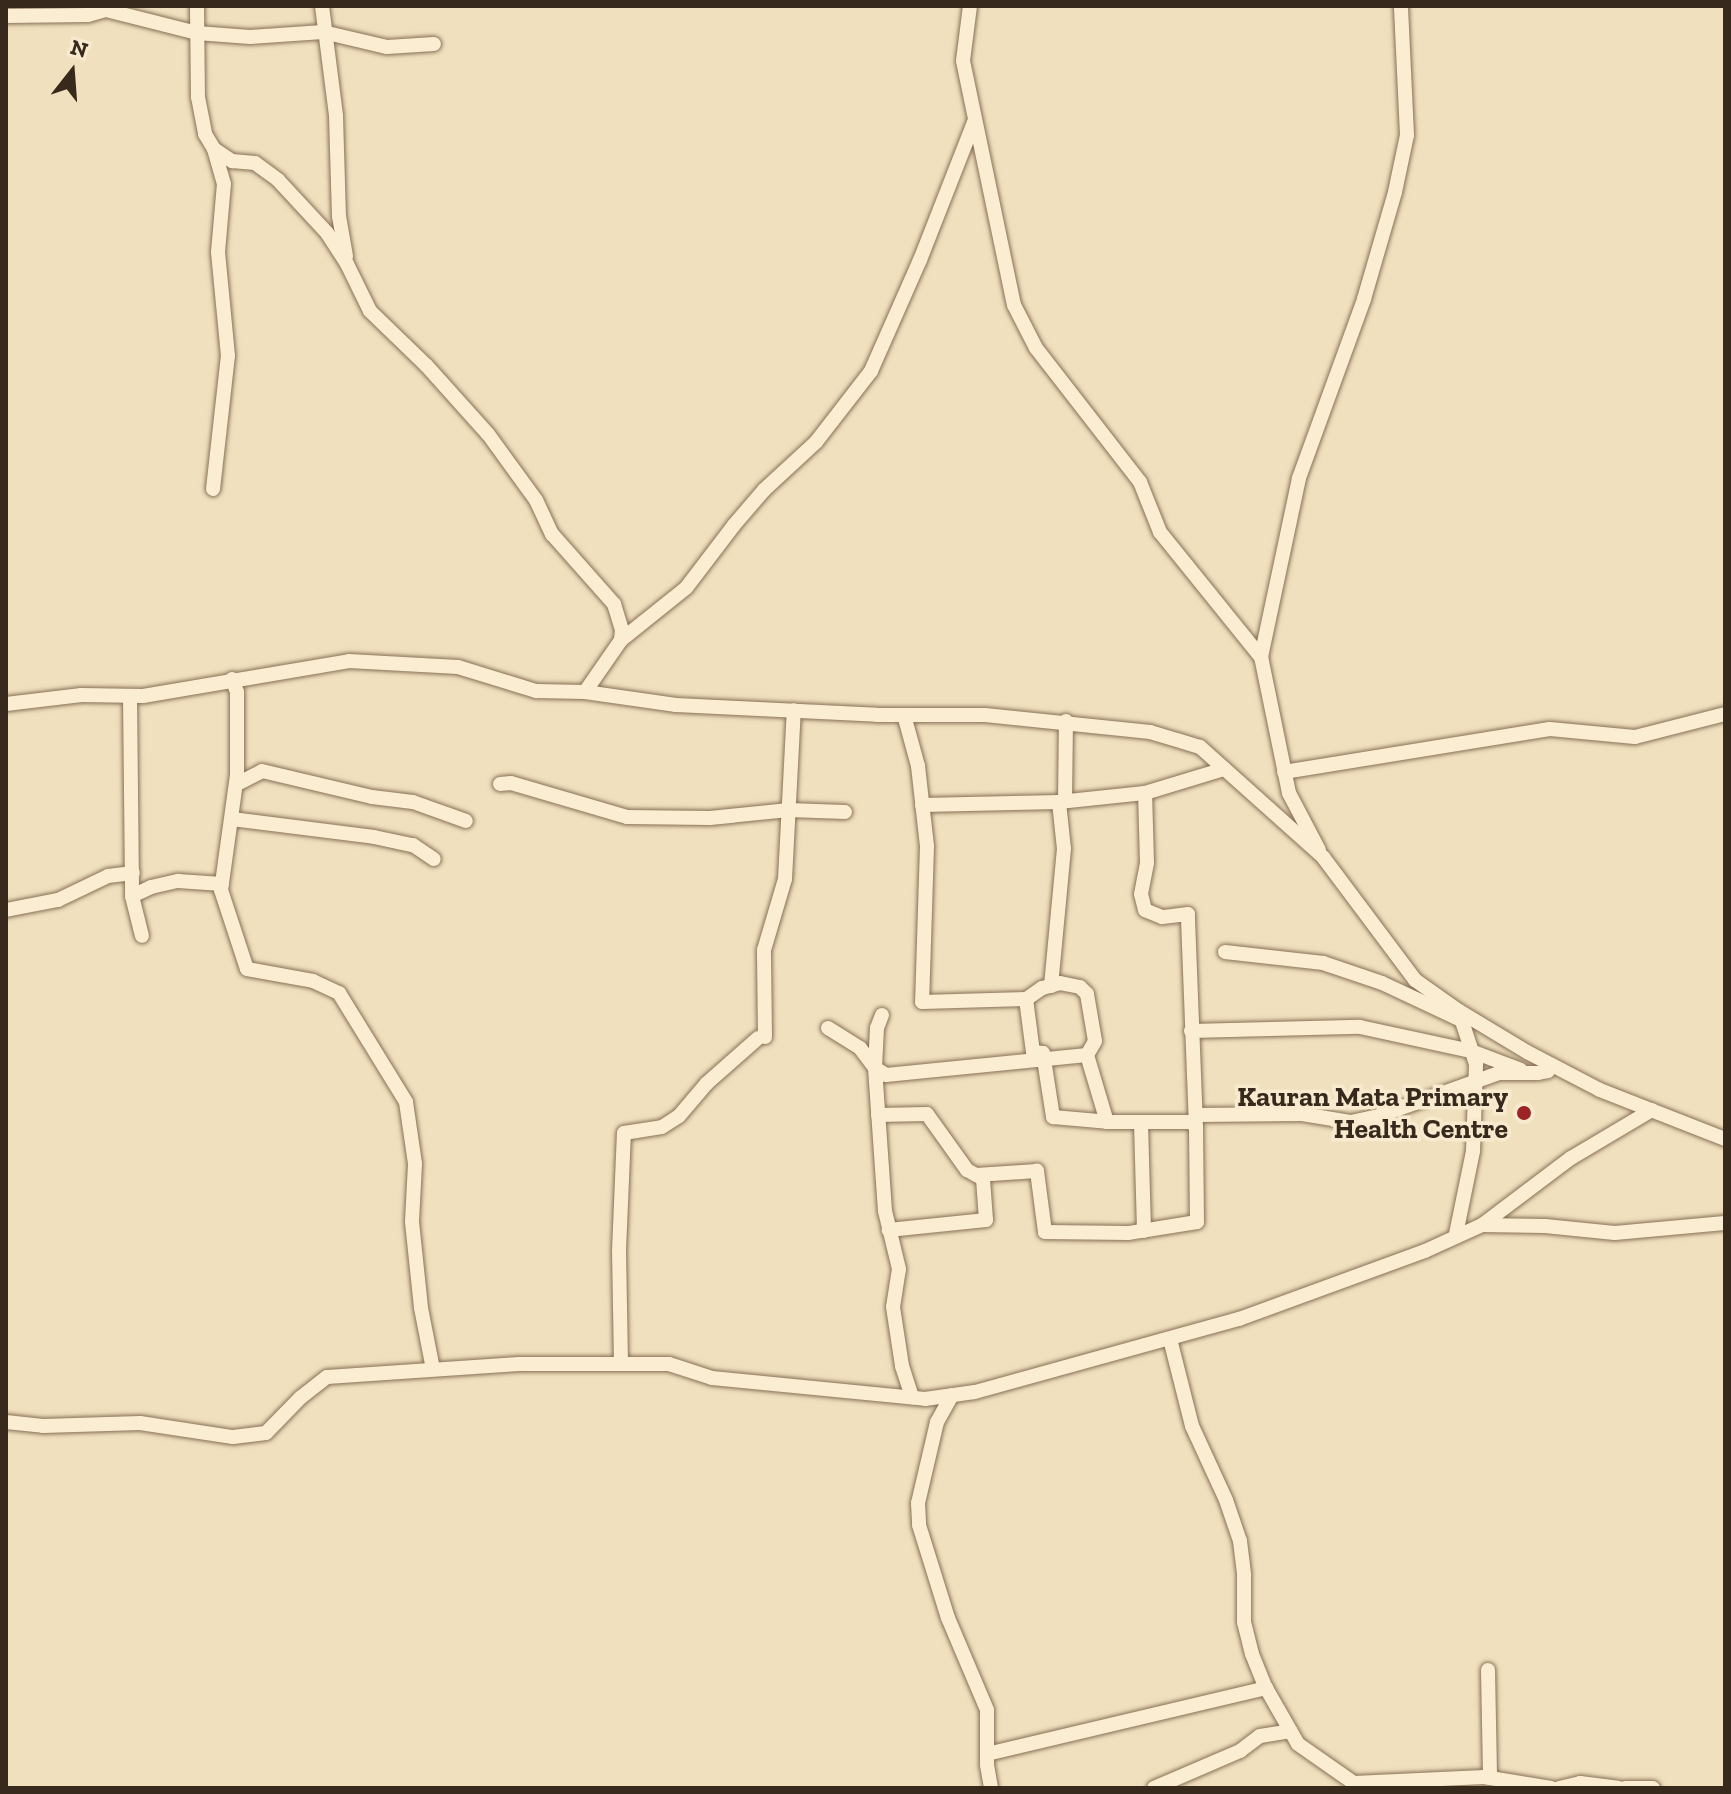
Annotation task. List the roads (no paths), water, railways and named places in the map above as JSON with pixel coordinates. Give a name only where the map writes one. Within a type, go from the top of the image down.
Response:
[{"type":"street","points":[[197,6],[198,97],[205,134],[214,149],[224,184],[218,252],[228,356],[213,489]]},
{"type":"street","points":[[322,6],[336,116],[339,216],[347,264]]},
{"type":"street","points":[[970,6],[963,61],[1014,305],[1036,348],[1140,482],[1160,532],[1261,657]]},
{"type":"street","points":[[1401,6],[1407,135],[1395,192],[1364,299],[1299,478],[1261,657],[1289,793],[1323,857],[1415,980],[1461,1016],[1471,1051],[1475,1081],[1473,1151],[1456,1234]]},
{"type":"street","points":[[6,16],[88,15],[108,8],[197,33],[250,37],[323,32],[387,47],[434,44]]},
{"type":"street","points":[[585,692],[621,640],[686,588],[734,525],[764,490],[816,442],[871,371],[920,260],[975,120]]},
{"type":"street","points":[[214,149],[232,161],[255,163],[278,180],[327,233],[347,264],[370,311],[426,365],[488,434],[536,500],[552,534],[604,590],[620,617],[621,640]]},
{"type":"street","points":[[6,704],[81,695],[130,696],[349,661],[411,662],[458,667],[536,691],[585,692],[676,705],[904,715],[985,715],[1066,721],[1163,736],[1200,747],[1323,857]]},
{"type":"street","points":[[232,679],[237,692],[237,784],[222,884],[247,969],[313,981],[339,993],[406,1102],[415,1164],[412,1222],[421,1308],[433,1369]]},
{"type":"street","points":[[130,696],[132,896],[142,936]]},
{"type":"street","points":[[621,1364],[619,1251],[624,1133],[662,1127],[679,1116],[707,1083],[762,1037],[764,950],[785,879],[794,710]]},
{"type":"street","points":[[1284,772],[1550,729],[1635,737],[1725,714]]},
{"type":"street","points":[[904,715],[918,766],[927,846],[922,1002],[1026,999],[1060,983],[1080,987],[1087,994],[1095,1041],[1087,1055],[1107,1122]]},
{"type":"street","points":[[1051,986],[1064,849],[1062,802],[1066,721]]},
{"type":"street","points":[[922,805],[1062,802],[1145,793],[1224,769]]},
{"type":"street","points":[[237,784],[262,771],[372,797],[413,802],[466,821]]},
{"type":"street","points":[[500,784],[511,783],[627,817],[710,818],[791,810],[845,812]]},
{"type":"street","points":[[976,1175],[1037,1171],[1045,1232],[1144,1231],[1197,1222],[1188,914],[1162,917],[1145,910],[1141,894],[1147,863],[1145,793]]},
{"type":"street","points":[[232,819],[374,837],[413,845],[434,859]]},
{"type":"street","points":[[6,910],[58,900],[108,876],[133,873]]},
{"type":"street","points":[[132,896],[151,887],[178,881],[222,884]]},
{"type":"street","points":[[1225,952],[1323,963],[1382,983],[1461,1016],[1600,1090],[1725,1139]]},
{"type":"street","points":[[1026,999],[1033,1052],[1043,1053],[1053,1117],[1141,1123],[1302,1114],[1351,1122],[1379,1116],[1499,1073],[1548,1071],[1550,1064]]},
{"type":"street","points":[[882,1015],[877,1028],[875,1068],[889,1230],[899,1269],[893,1307],[902,1366],[912,1397]]},
{"type":"street","points":[[1191,1031],[1360,1027],[1471,1051],[1530,1073]]},
{"type":"street","points":[[828,1028],[860,1048],[875,1068],[886,1075],[1087,1055]]},
{"type":"street","points":[[6,1422],[43,1426],[140,1423],[233,1437],[266,1433],[327,1377],[433,1369],[669,1364],[712,1378],[912,1397],[952,1395],[1004,1385],[1239,1319],[1425,1251],[1456,1234],[1482,1225],[1571,1158],[1652,1110]]},
{"type":"street","points":[[878,1115],[927,1114],[967,1170],[983,1179],[986,1220],[889,1230]]},
{"type":"street","points":[[1141,1123],[1144,1231]]},
{"type":"street","points":[[1482,1225],[1545,1226],[1615,1233],[1725,1223]]},
{"type":"street","points":[[1170,1339],[1192,1426],[1226,1500],[1240,1541],[1244,1622],[1266,1688],[1298,1744],[1354,1783],[1490,1778],[1551,1788]]},
{"type":"street","points":[[952,1395],[937,1422],[918,1503],[919,1525],[948,1618],[987,1710],[991,1788]]},
{"type":"street","points":[[1488,1670],[1490,1778]]},
{"type":"street","points":[[987,1754],[1266,1688]]},
{"type":"street","points":[[1154,1788],[1240,1751],[1260,1736],[1291,1731]]},
{"type":"street","points":[[1559,1788],[1580,1783],[1618,1788]]},
{"type":"street","points":[[1625,1788],[1653,1788]]},
{"type":"place","name":"Kauran Mata Primary Health Centre","points":[[1524,1113]]}]
